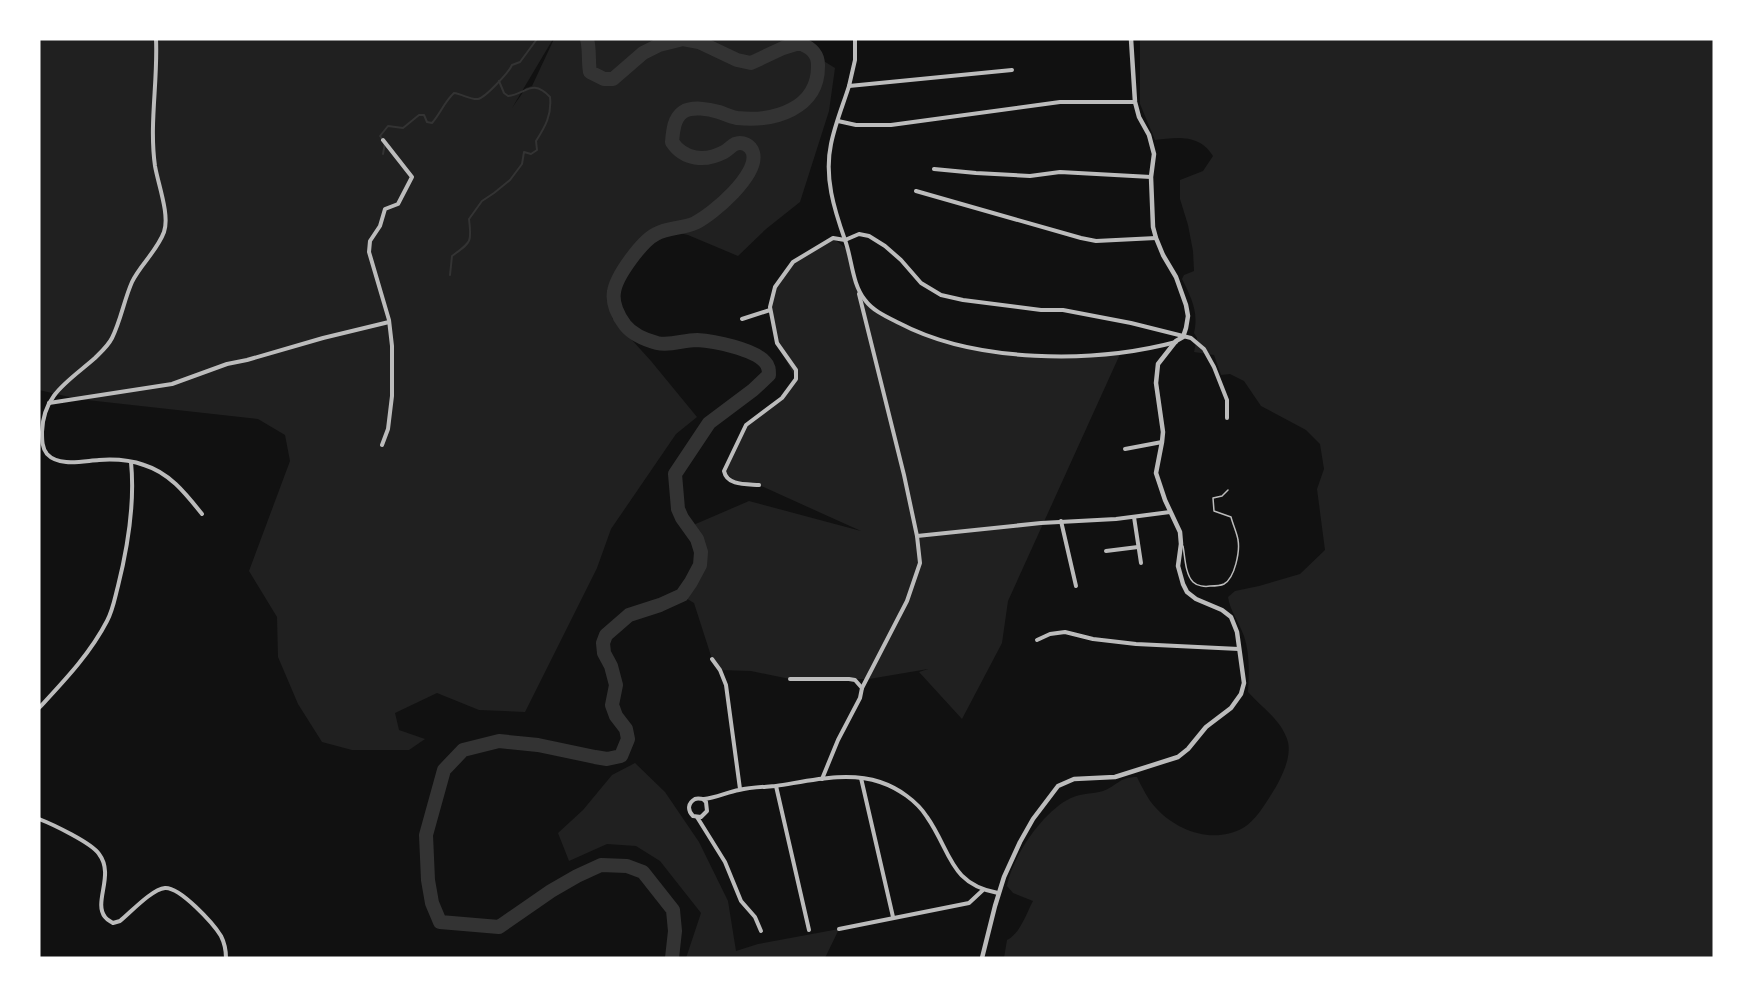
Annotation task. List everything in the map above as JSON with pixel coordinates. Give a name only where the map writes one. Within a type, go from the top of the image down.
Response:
[{"type":"street","points":[[156,39],[157,62],[152,147],[157,181],[165,211],[164,232],[133,281],[111,340],[88,364],[59,388],[48,403],[42,424],[42,436],[44,449],[54,459],[64,462],[101,460],[145,465],[176,483],[202,514]]},
{"type":"street","points":[[822,779],[838,740],[860,698],[862,688],[907,601],[920,563],[917,536],[904,475],[829,178],[831,145],[855,60],[855,39]]},
{"type":"street","points":[[982,958],[998,893],[1020,842],[1033,819],[1058,786],[1074,779],[1115,777],[1178,757],[1188,749],[1206,727],[1231,708],[1241,694],[1244,683],[1238,632],[1231,617],[1187,592],[1183,584],[1178,566],[1180,532],[1170,513],[1156,473],[1163,432],[1155,378],[1158,364],[1176,341],[1182,337],[1187,322],[1186,305],[1176,277],[1155,238],[1151,177],[1154,154],[1149,135],[1139,117],[1135,102],[1131,39]]},
{"type":"street","points":[[849,86],[1012,70]]},
{"type":"street","points":[[838,121],[856,125],[891,125],[1060,102],[1135,102]]},
{"type":"street","points":[[382,445],[388,429],[392,396],[393,346],[389,322],[369,252],[370,241],[380,226],[385,209],[398,204],[412,177],[383,140]]},
{"type":"street","points":[[934,169],[976,174],[1030,176],[1060,172],[1151,177]]},
{"type":"street","points":[[916,191],[1096,241],[1155,238]]},
{"type":"street","points":[[759,485],[730,481],[725,477],[724,471],[746,425],[782,398],[796,379],[796,370],[777,343],[771,310],[771,295],[793,262],[833,238],[845,240],[859,234],[869,236],[885,246],[921,283],[941,295],[1041,310],[1063,310],[1131,323],[1191,338],[1204,349],[1214,367],[1227,400],[1227,418]]},
{"type":"street","points":[[858,290],[865,302],[875,310],[918,333],[968,348],[1049,357],[1139,350],[1176,341]]},
{"type":"street","points":[[742,319],[771,310]]},
{"type":"street","points":[[48,403],[172,384],[226,364],[389,322]]},
{"type":"street","points":[[1125,449],[1162,442]]},
{"type":"street","points":[[39,708],[83,659],[108,620],[124,563],[128,539],[131,462]]},
{"type":"street","points":[[917,536],[1061,521],[1170,513]]},
{"type":"street","points":[[1134,517],[1141,563]]},
{"type":"street","points":[[1061,521],[1076,586]]},
{"type":"street","points":[[1106,551],[1138,547]]},
{"type":"street","points":[[1037,640],[1050,634],[1065,632],[1093,639],[1136,644],[1239,649]]},
{"type":"street","points":[[712,658],[726,685],[740,789]]},
{"type":"street","points":[[790,679],[849,679],[862,688]]},
{"type":"street","points":[[761,932],[755,917],[741,902],[725,862],[697,817],[690,813],[689,804],[695,799],[740,789],[822,779],[861,778],[889,785],[906,795],[928,817],[960,875],[971,885],[998,893]]},
{"type":"street","points":[[861,778],[893,917]]},
{"type":"street","points":[[776,786],[809,930]]},
{"type":"street","points":[[697,817],[701,817],[707,811],[706,802],[703,799]]},
{"type":"street","points":[[39,819],[57,826],[99,852],[106,875],[101,907],[105,917],[113,923],[120,921],[154,893],[165,888],[177,891],[222,938],[226,958]]},
{"type":"street","points":[[839,930],[969,903],[983,890]]},
{"type":"lane","points":[[1181,539],[1188,575],[1192,581],[1207,587],[1226,583],[1238,555],[1238,540],[1231,517],[1214,511],[1213,498],[1222,496],[1228,490]]},
{"type":"shaded area","points":[[39,39],[553,39],[512,108],[526,88],[532,86],[554,39],[788,39],[835,68],[829,111],[800,202],[766,229],[738,256],[688,235],[671,231],[641,246],[611,297],[612,318],[697,417],[676,434],[611,529],[597,568],[525,712],[479,710],[437,693],[395,713],[399,730],[425,739],[409,750],[352,750],[322,742],[298,704],[278,657],[277,617],[249,571],[290,461],[285,435],[258,419],[78,399],[39,390]]},
{"type":"shaded area","points":[[1140,39],[1714,39],[1714,958],[1004,958],[1007,940],[1019,928],[1033,901],[1013,893],[1007,886],[1010,874],[1030,836],[1060,804],[1079,795],[1103,791],[1122,780],[1137,777],[1156,808],[1175,824],[1197,833],[1220,835],[1232,833],[1243,828],[1258,814],[1277,785],[1284,769],[1289,753],[1288,742],[1281,727],[1248,692],[1249,664],[1246,643],[1228,597],[1235,591],[1300,574],[1325,550],[1317,489],[1324,469],[1320,444],[1306,430],[1261,406],[1244,381],[1230,374],[1221,375],[1214,355],[1194,352],[1197,338],[1194,333],[1195,311],[1182,279],[1184,275],[1194,271],[1193,251],[1180,199],[1180,180],[1203,171],[1213,156],[1208,149],[1195,140],[1172,138],[1155,140],[1140,104]]},
{"type":"shaded area","points":[[833,238],[849,251],[858,290],[875,310],[918,333],[968,348],[1049,357],[1121,352],[1008,601],[1002,643],[962,719],[919,672],[928,669],[869,679],[790,679],[751,671],[720,670],[712,659],[694,603],[684,597],[702,566],[701,552],[684,529],[749,501],[861,531],[759,485],[737,483],[724,471],[746,425],[782,398],[796,379],[777,343],[771,295],[793,262]]},
{"type":"shaded area","points":[[635,763],[665,792],[699,842],[728,901],[736,951],[758,944],[839,929],[825,958],[686,958],[701,913],[660,861],[636,846],[607,844],[569,861],[558,833],[583,810],[612,775]]},
{"type":"waterway","points":[[383,154],[385,143],[380,136],[388,126],[403,128],[419,115],[424,115],[427,122],[432,123],[454,93],[472,99],[481,98],[497,84],[512,65],[520,62],[537,39]]},
{"type":"waterway","points":[[587,39],[590,72],[604,79],[613,79],[643,53],[659,45],[683,39],[699,42],[737,60],[751,63],[799,43],[815,54],[818,61],[816,80],[811,92],[792,110],[779,115],[751,119],[701,109],[687,110],[680,115],[674,125],[672,142],[683,153],[695,158],[710,157],[740,143],[746,144],[752,150],[753,162],[749,172],[733,193],[703,218],[695,223],[670,229],[650,238],[624,268],[614,292],[615,305],[620,318],[628,328],[640,336],[662,344],[697,340],[733,346],[760,357],[767,365],[769,375],[709,423],[675,474],[678,509],[697,539],[701,552],[700,565],[691,582],[682,595],[629,615],[606,635],[603,643],[604,653],[611,666],[616,685],[612,705],[616,716],[626,729],[628,739],[621,756],[607,759],[538,745],[499,741],[463,750],[444,770],[426,835],[428,880],[432,903],[440,922],[499,927],[577,876],[601,865],[627,866],[643,872],[673,910],[675,931],[672,958]]},
{"type":"waterway","points":[[450,275],[452,256],[469,241],[469,219],[482,201],[510,180],[522,164],[524,152],[531,154],[537,150],[536,141],[549,115],[550,97],[544,91],[534,88],[508,96],[504,93],[499,81]]}]
